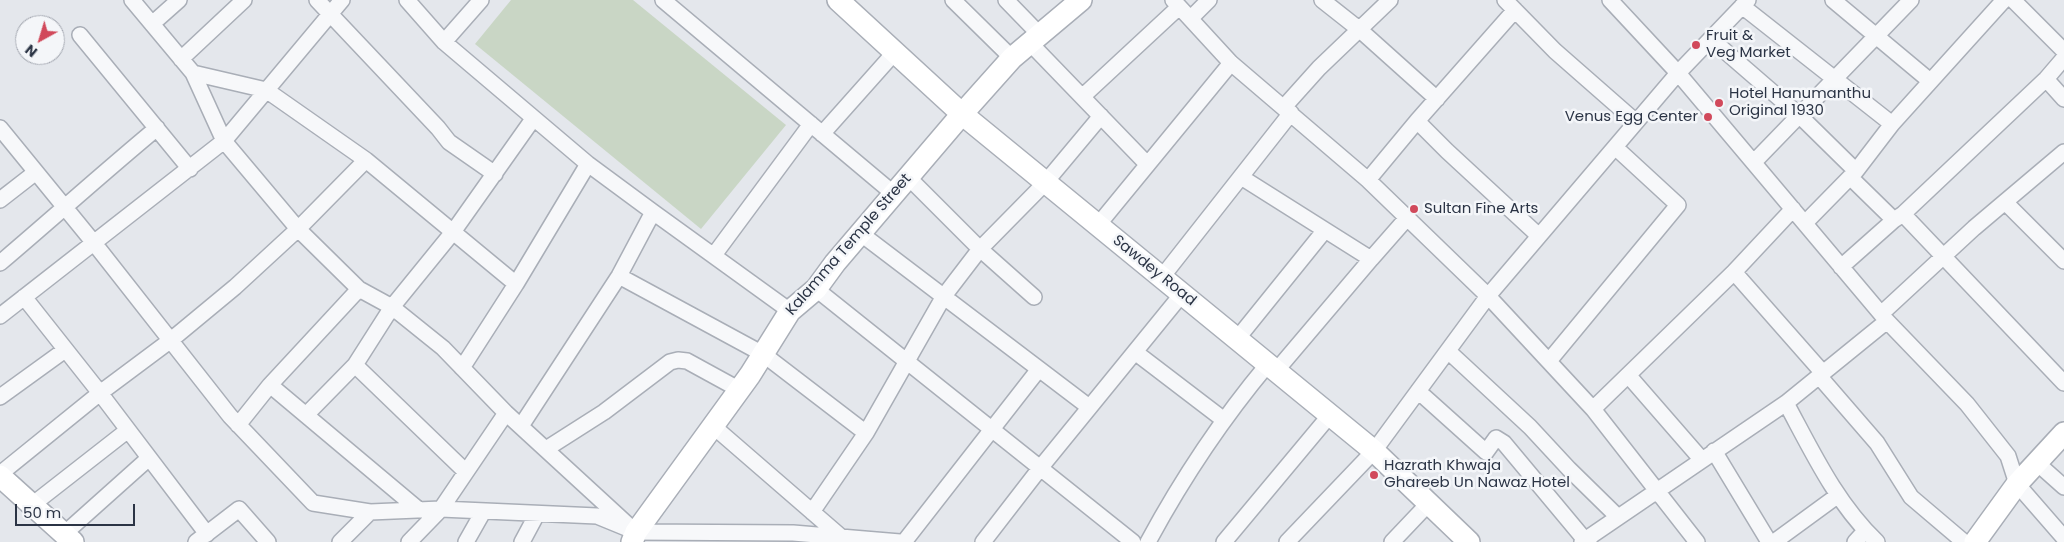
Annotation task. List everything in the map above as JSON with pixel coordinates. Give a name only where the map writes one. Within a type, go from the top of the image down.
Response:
[{"type":"street","points":[[132,0],[193,73],[224,141],[298,229],[359,289],[392,308],[443,348],[506,413],[546,449],[634,537]]},
{"type":"street","points":[[152,24],[179,0]]},
{"type":"street","points":[[181,59],[244,0]]},
{"type":"street","points":[[317,0],[449,142],[495,174]]},
{"type":"street","points":[[0,316],[224,141],[342,0]]},
{"type":"street","points":[[407,0],[444,42],[588,164],[790,311]]},
{"type":"street","name":"Sawdey Road","points":[[838,0],[962,114],[1374,452],[1469,542]]},
{"type":"street","points":[[953,0],[1012,58]]},
{"type":"street","points":[[1006,0],[1082,97],[1147,164]]},
{"type":"street","name":"Kalamma Temple Street","points":[[634,537],[740,390],[790,311],[816,289],[860,233],[1012,58],[1081,0]]},
{"type":"street","points":[[1191,18],[1209,0]]},
{"type":"street","points":[[1322,0],[1360,30],[1436,99]]},
{"type":"street","points":[[1162,277],[1241,177],[1319,68],[1390,0]]},
{"type":"street","points":[[1610,0],[1678,73],[1884,318],[1973,411],[2008,456],[2017,484],[2064,538]]},
{"type":"street","points":[[1833,0],[1930,81]]},
{"type":"street","points":[[1754,162],[1800,116],[1874,36],[1911,0]]},
{"type":"street","points":[[1805,223],[1853,174],[1892,124],[2004,0]]},
{"type":"street","points":[[2013,0],[2064,51]]},
{"type":"street","points":[[444,42],[479,1]]},
{"type":"street","points":[[668,2],[894,194]]},
{"type":"street","points":[[1287,542],[1374,452],[1488,296],[1678,73],[1745,3],[1892,124]]},
{"type":"street","points":[[1082,97],[1176,4],[1231,62],[1368,180],[1488,296],[1593,409],[1657,490],[1690,540]]},
{"type":"street","points":[[1368,180],[1436,99],[1510,5],[1555,51],[1636,122]]},
{"type":"street","points":[[80,35],[190,168]]},
{"type":"street","points":[[1711,39],[1800,116],[1853,174],[1899,217],[1944,255],[2064,383]]},
{"type":"street","points":[[822,134],[895,52]]},
{"type":"street","points":[[1841,267],[1899,217],[2046,79],[2064,58]]},
{"type":"street","points":[[1098,225],[1231,62]]},
{"type":"street","points":[[193,73],[266,90],[366,160],[516,284]]},
{"type":"street","points":[[2046,79],[2064,99]]},
{"type":"street","points":[[812,512],[866,433],[944,296],[980,249],[1045,183],[1101,116]]},
{"type":"street","points":[[306,415],[355,365],[392,308],[453,232],[533,118]]},
{"type":"street","points":[[1417,121],[1460,164],[1539,236]]},
{"type":"street","points":[[714,255],[811,124]]},
{"type":"street","points":[[0,263],[102,173],[157,128]]},
{"type":"street","points":[[0,129],[94,243],[238,425],[313,503],[370,512],[440,509],[597,516],[634,537],[813,538],[902,542],[1039,369]]},
{"type":"street","points":[[1549,361],[1678,205],[1615,147]]},
{"type":"street","points":[[1418,391],[1486,452],[1496,438],[1504,443],[1586,541],[1786,402],[1821,374],[1884,318],[1944,255],[2064,152]]},
{"type":"street","points":[[149,458],[68,538],[0,475],[100,393],[170,340],[235,287],[298,229],[366,160]]},
{"type":"street","points":[[462,368],[516,284],[588,164]]},
{"type":"street","points":[[0,200],[36,172]]},
{"type":"street","points":[[908,177],[980,249],[1034,297]]},
{"type":"street","points":[[1241,177],[1371,259]]},
{"type":"street","points":[[2005,202],[2064,261]]},
{"type":"street","points":[[1593,409],[1734,272],[1793,209]]},
{"type":"street","points":[[521,426],[619,276],[653,212]]},
{"type":"street","points":[[1148,542],[1166,507],[1224,420],[1407,218]]},
{"type":"street","points":[[1237,339],[1325,230]]},
{"type":"street","points":[[860,233],[1089,407]]},
{"type":"street","points":[[1734,272],[1877,443],[1910,496],[1964,542]]},
{"type":"street","points":[[619,276],[763,354],[866,433]]},
{"type":"street","points":[[238,425],[270,385],[359,289]]},
{"type":"street","points":[[816,289],[1134,542]]},
{"type":"street","points":[[983,542],[1040,467],[1182,294]]},
{"type":"street","points":[[24,298],[149,458],[202,538],[239,509],[268,542]]},
{"type":"street","points":[[0,397],[65,350]]},
{"type":"street","points":[[1448,351],[1530,427],[1618,517]]},
{"type":"street","points":[[1135,352],[1224,420]]},
{"type":"street","points":[[546,449],[604,412],[670,362],[678,360],[687,361],[740,390]]},
{"type":"street","points":[[355,365],[466,472]]},
{"type":"street","points":[[1628,375],[1708,456],[1769,542]]},
{"type":"street","points":[[270,385],[419,510]]},
{"type":"street","points":[[1786,402],[1860,537],[1877,542]]},
{"type":"street","points":[[409,542],[440,509],[506,413]]},
{"type":"street","points":[[1224,542],[1330,415]]},
{"type":"street","points":[[713,426],[843,539]]},
{"type":"street","points":[[32,505],[128,430]]},
{"type":"street","points":[[1975,542],[2017,484],[2064,433]]},
{"type":"street","points":[[2037,463],[2064,487]]},
{"type":"street","points":[[1774,542],[1837,496]]},
{"type":"street","points":[[1392,542],[1428,503]]},
{"type":"street","points":[[340,542],[370,512]]},
{"type":"street","points":[[466,542],[483,512]]},
{"type":"street","points":[[522,542],[537,514]]},
{"type":"green space","points":[[511,0],[633,0],[786,125],[701,229],[475,44]]},
{"type":"place","name":"Fruit & Veg Market","points":[[1696,45]]},
{"type":"place","name":"Hotel Hanumanthu Original 1930","points":[[1719,103]]},
{"type":"place","name":"Venus Egg Center","points":[[1708,117]]},
{"type":"place","name":"Sultan Fine Arts","points":[[1414,209]]},
{"type":"place","name":"Hazrath Khwaja Ghareeb Un Nawaz Hotel","points":[[1374,475]]}]
